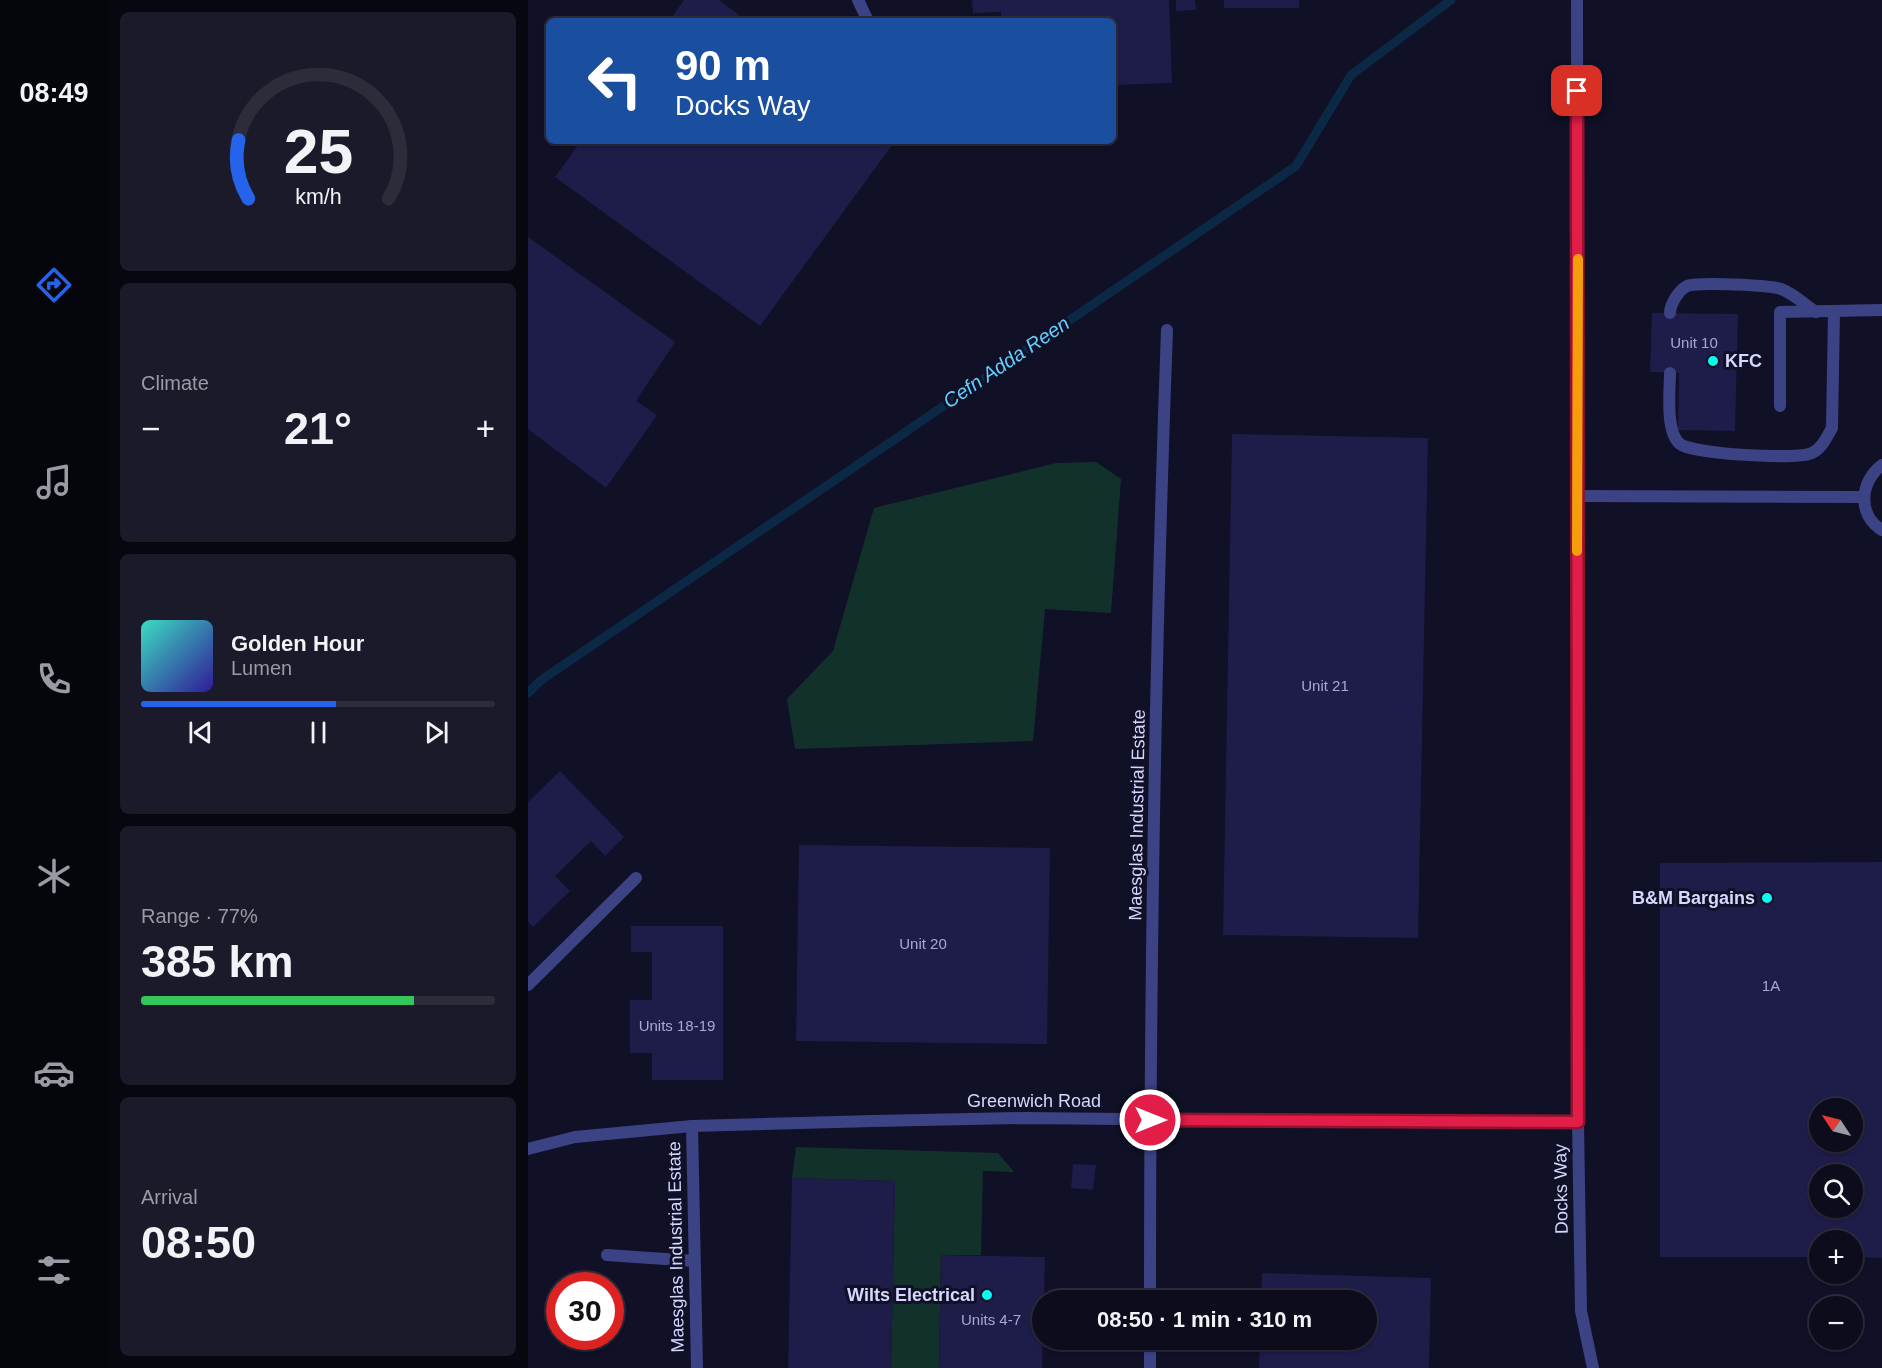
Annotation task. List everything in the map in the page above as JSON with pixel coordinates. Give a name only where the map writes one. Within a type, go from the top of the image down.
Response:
[{"type":"street","points":[[858,0],[867,18]]},
{"type":"street","name":"Docks Way","points":[[1577,0],[1578,1122],[1581,1311],[1593,1368]]},
{"type":"street","points":[[1670,313],[1677,296],[1687,286],[1708,283],[1780,288],[1817,312]]},
{"type":"street","points":[[1780,406],[1780,312],[1882,310]]},
{"type":"street","points":[[1670,373],[1671,430],[1680,444],[1698,451],[1790,457],[1812,453],[1825,442],[1832,428],[1834,312]]},
{"type":"street","name":"Maesglas Industrial Estate","points":[[1150,1290],[1150,1120],[1160,510],[1167,330]]},
{"type":"street","points":[[1882,465],[1871,475],[1864,497],[1865,509],[1870,519],[1882,530]]},
{"type":"street","points":[[1577,496],[1864,497]]},
{"type":"street","points":[[528,985],[636,878]]},
{"type":"street","name":"Greenwich Road","points":[[528,1149],[575,1137],[692,1126],[1023,1118],[1578,1122]]},
{"type":"street","name":"Maesglas Industrial Estate","points":[[692,1126],[697,1368]]},
{"type":"street","points":[[607,1255],[694,1261]]},
{"type":"street","points":[[1150,1350],[1150,1368]]},
{"type":"green space","points":[[1096,462],[1121,479],[1111,613],[1045,609],[1033,741],[795,749],[787,699],[833,651],[874,508],[1056,463]]},
{"type":"green space","points":[[796,1147],[998,1153],[1014,1172],[983,1171],[981,1255],[941,1255],[939,1368],[891,1368],[895,1181],[792,1178]]},
{"type":"building","points":[[684,0],[719,0],[743,18],[671,18]]},
{"type":"building","points":[[972,0],[1169,0],[1172,83],[1116,85],[1116,18],[1001,18],[1001,12],[973,13]]},
{"type":"building","points":[[1176,0],[1195,0],[1196,10],[1176,11]]},
{"type":"building","points":[[1224,0],[1299,0],[1299,8],[1224,8]]},
{"type":"building","points":[[579,144],[893,144],[760,326],[555,177]]},
{"type":"building","points":[[528,237],[675,342],[636,401],[657,415],[606,488],[528,429]]},
{"type":"building","points":[[1652,313],[1738,314],[1735,431],[1678,430],[1679,373],[1650,372]]},
{"type":"building","points":[[1232,434],[1428,438],[1418,938],[1223,935]]},
{"type":"building","points":[[560,771],[624,837],[605,856],[591,841],[555,876],[570,891],[533,927],[528,922],[528,802]]},
{"type":"building","points":[[799,845],[1050,848],[1047,1044],[796,1041]]},
{"type":"building","points":[[1882,862],[1882,1258],[1863,1257],[1863,1230],[1809,1230],[1809,1257],[1660,1257],[1660,863]]},
{"type":"building","points":[[631,926],[723,926],[723,1080],[652,1080],[652,1053],[630,1053],[630,1000],[652,1000],[652,952],[631,952]]},
{"type":"building","points":[[1073,1164],[1096,1165],[1093,1190],[1071,1188]]},
{"type":"building","points":[[792,1178],[895,1181],[891,1368],[788,1368]]},
{"type":"building","points":[[941,1255],[1045,1257],[1044,1290],[1032,1290],[1032,1350],[1042,1350],[1042,1368],[939,1368]]},
{"type":"building","points":[[1262,1273],[1431,1278],[1429,1368],[1259,1368],[1260,1350],[1377,1350],[1377,1290],[1261,1290]]},
{"type":"waterway","name":"Cefn Adda Reen","points":[[528,693],[540,681],[1296,166],[1351,75],[1451,0]]},
{"type":"slow traffic","points":[[1577,551],[1578,259]]},
{"type":"place","name":"KFC","points":[[1713,361]]},
{"type":"place","name":"B&M Bargains","points":[[1767,898]]},
{"type":"place","name":"Wilts Electrical","points":[[987,1295]]},
{"type":"route","points":[[1150,1120],[1578,1122],[1577,91]]}]
